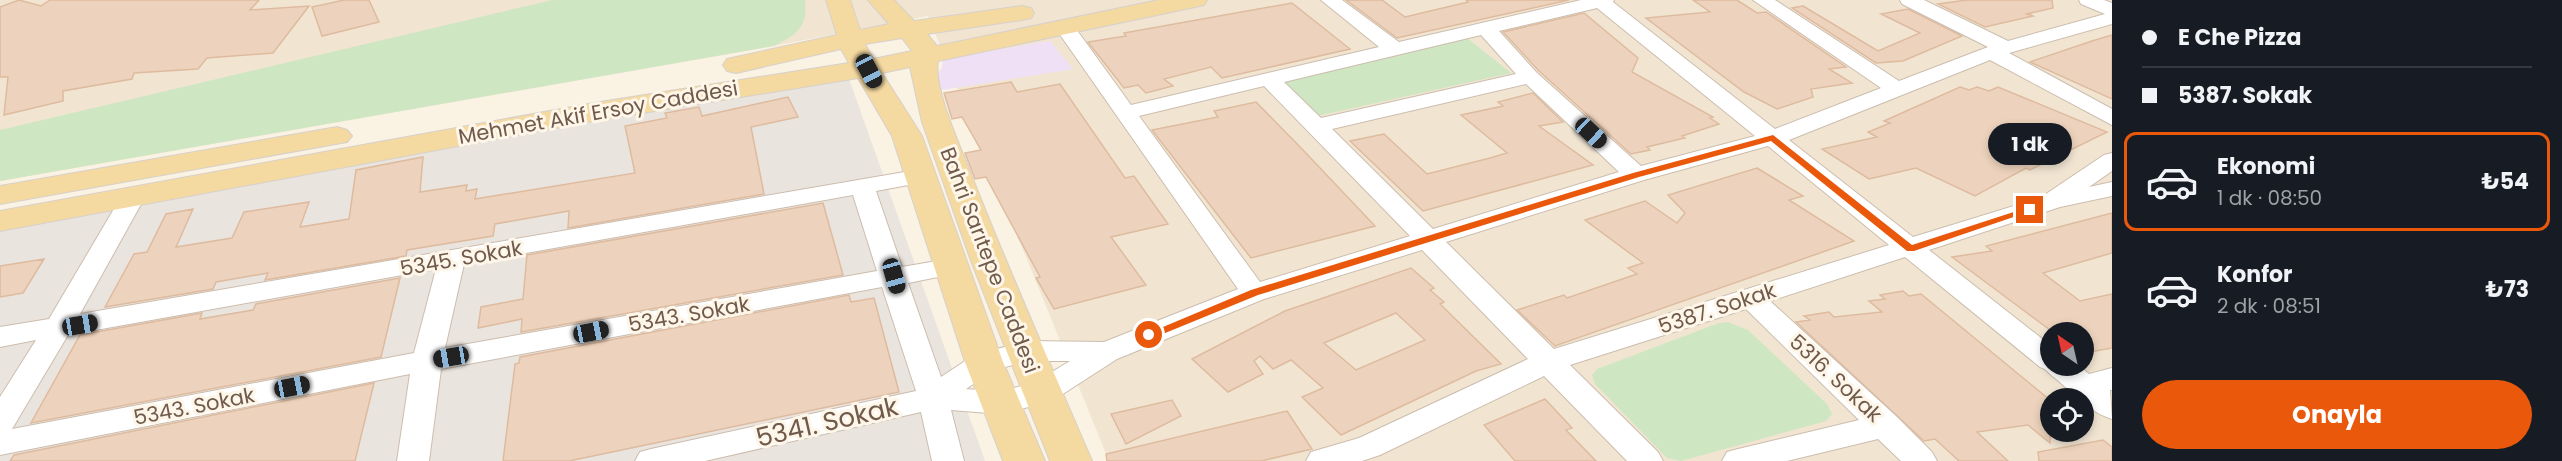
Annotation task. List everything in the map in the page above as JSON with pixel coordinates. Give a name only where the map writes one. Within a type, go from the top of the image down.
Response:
[{"type":"main road","points":[[768,59],[808,42],[830,14],[831,0]]},
{"type":"main road","name":"Bahri Sarıtepe Caddesi","points":[[838,0],[860,54],[899,118],[954,266],[984,362],[1024,461]]},
{"type":"main road","points":[[882,0],[917,18],[952,25]]},
{"type":"main road","points":[[882,0],[917,42]]},
{"type":"main road","name":"Mehmet Akif Ersoy Caddesi","points":[[917,42],[952,25],[1104,0]]},
{"type":"main road","name":"Mehmet Akif Ersoy Caddesi","points":[[0,221],[594,112],[917,42],[1064,26],[1195,0]]},
{"type":"main road","name":"Bahri Sarıtepe Caddesi","points":[[917,42],[936,122],[988,261],[1071,461]]},
{"type":"main road","name":"Mehmet Akif Ersoy Caddesi","points":[[0,195],[768,59],[860,54]]},
{"type":"street","points":[[1330,0],[1396,50]]},
{"type":"street","points":[[1124,113],[1602,0],[2040,352]]},
{"type":"street","points":[[1909,0],[2112,118]]},
{"type":"street","points":[[2088,0],[2112,10]]},
{"type":"street","points":[[1772,1],[1899,90]]},
{"type":"street","points":[[933,399],[1001,403],[1041,393],[1107,352],[1254,293],[1636,175],[1773,138],[1998,50],[2112,18]]},
{"type":"street","points":[[1064,26],[1254,293]]},
{"type":"street","points":[[1486,29],[1530,77],[1636,175]]},
{"type":"street","points":[[1317,126],[1530,77]]},
{"type":"street","points":[[1270,80],[1647,461]]},
{"type":"street","name":"5387. Sokak","points":[[1322,461],[1374,454],[1547,362],[2049,203],[2108,168]]},
{"type":"street","name":"5345. Sokak","points":[[0,338],[922,176]]},
{"type":"street","points":[[862,186],[894,276],[933,399],[948,461]]},
{"type":"street","points":[[2049,203],[2112,189]]},
{"type":"street","points":[[0,422],[133,197]]},
{"type":"street","points":[[413,461],[427,361],[452,260]]},
{"type":"street","name":"5343. Sokak","points":[[0,443],[427,361],[954,266]]},
{"type":"street","name":"5316. Sokak","points":[[1750,297],[1922,461]]},
{"type":"street","points":[[933,399],[984,362],[1027,351],[1107,352]]},
{"type":"street","points":[[2071,376],[2112,408]]},
{"type":"street","points":[[2083,386],[2112,379]]},
{"type":"street","name":"5341. Sokak","points":[[651,461],[933,399]]},
{"type":"street","points":[[1738,461],[1886,425]]},
{"type":"shaded area","points":[[0,0],[2112,0],[2112,461],[1109,461],[928,16],[774,46],[0,181]]},
{"type":"shaded area","points":[[1050,41],[1073,69],[936,91],[937,74],[942,68],[943,59]]},
{"type":"shaded area","points":[[848,76],[985,461],[0,461],[0,230]]},
{"type":"green space","points":[[552,0],[805,0],[805,17],[803,24],[795,34],[774,46],[0,181],[0,130]]},
{"type":"green space","points":[[1466,37],[1511,73],[1313,117],[1275,82]]},
{"type":"green space","points":[[1728,322],[1748,330],[1827,404],[1832,414],[1826,421],[1681,461],[1667,458],[1595,384],[1592,375],[1597,369],[1719,323]]},
{"type":"building","points":[[19,0],[41,6],[50,0],[259,0],[250,10],[309,6],[273,53],[207,58],[198,69],[134,73],[132,79],[63,91],[63,101],[4,115],[8,77],[0,77],[0,7]]},
{"type":"building","points":[[344,0],[369,0],[379,22],[322,36],[312,7]]},
{"type":"building","points":[[1346,0],[1382,0],[1405,17],[1468,2],[1466,0],[1569,0],[1397,38]]},
{"type":"building","points":[[1693,0],[1737,0],[1757,13],[1766,12],[1846,67],[1829,69],[1852,83],[1811,89],[1813,97],[1777,109],[1744,92],[1646,18],[1710,12]]},
{"type":"building","points":[[1967,0],[2052,0],[2053,8],[2027,14],[2033,16],[1985,27],[1938,4]]},
{"type":"building","points":[[1292,3],[1350,49],[1222,78],[1211,67],[1164,79],[1173,86],[1146,93],[1138,85],[1124,88],[1088,42],[1126,36],[1124,33]]},
{"type":"building","points":[[1803,6],[1878,51],[1920,33],[1881,14],[1908,9],[1962,36],[1903,61],[1876,63],[1792,8]]},
{"type":"building","points":[[1584,13],[1638,58],[1632,72],[1713,117],[1710,118],[1719,124],[1682,136],[1685,138],[1647,147],[1650,150],[1631,154],[1539,71],[1503,32]]},
{"type":"building","points":[[2112,35],[2112,99],[2030,62],[2092,41]]},
{"type":"building","points":[[1011,82],[1017,92],[1060,84],[1125,178],[1134,176],[1168,224],[1111,237],[1146,285],[1054,309],[1036,278],[1040,277],[986,177],[975,179],[965,153],[981,150],[962,117],[952,119],[944,93]]},
{"type":"building","points":[[1960,87],[1969,90],[1977,87],[1989,91],[1998,87],[2107,132],[2030,170],[2026,168],[1975,196],[1916,168],[1869,179],[1822,149],[1877,137],[1868,132],[1890,123],[1884,121]]},
{"type":"building","points":[[1533,93],[1563,122],[1539,126],[1593,165],[1423,211],[1350,141],[1384,134],[1427,174],[1490,158],[1507,153],[1461,115],[1503,106],[1498,102]]},
{"type":"building","points":[[788,97],[798,117],[751,127],[764,194],[568,228],[569,211],[495,224],[493,236],[407,250],[406,256],[265,280],[268,273],[216,282],[213,289],[105,307],[134,254],[147,252],[166,214],[193,209],[176,247],[232,238],[244,212],[309,202],[300,227],[349,219],[356,170],[423,157],[420,192],[467,185],[466,191],[477,189],[475,199],[635,173],[625,126],[667,118],[665,113],[699,107],[702,116]]},
{"type":"building","points":[[1256,102],[1375,226],[1251,258],[1152,130],[1218,117],[1214,111]]},
{"type":"building","points":[[1757,168],[1803,196],[1789,200],[1854,241],[1555,346],[1517,310],[1564,295],[1567,298],[1637,274],[1628,268],[1643,263],[1585,220],[1645,201],[1677,223],[1685,213],[1668,195]]},
{"type":"building","points":[[823,203],[843,275],[521,332],[522,319],[478,328],[481,307],[523,299],[527,255]]},
{"type":"building","points":[[2112,213],[2112,253],[2043,273],[2080,301],[2112,294],[2112,348],[2094,351],[2094,322],[2040,323],[1952,257],[1992,251],[1986,246]]},
{"type":"building","points":[[44,259],[23,293],[0,297],[0,266]]},
{"type":"building","points":[[1411,268],[1434,288],[1430,290],[1444,302],[1440,304],[1501,364],[1476,371],[1341,435],[1302,397],[1323,388],[1291,360],[1273,369],[1260,356],[1254,361],[1263,374],[1228,392],[1192,359],[1285,311]],"holes":[[[1396,313],[1425,340],[1356,370],[1324,343]]]},
{"type":"building","points":[[400,278],[381,357],[31,423],[80,335],[202,313],[200,319],[253,310],[256,304]]},
{"type":"building","points":[[1903,291],[1909,296],[1921,294],[2040,392],[2040,435],[2028,425],[1977,432],[2008,461],[1959,461],[1935,439],[1924,441],[1796,322],[1810,320],[1804,316],[1829,312],[1834,317],[1882,312],[1869,301],[1885,299],[1880,295]]},
{"type":"building","points":[[849,295],[851,302],[874,298],[899,392],[569,461],[503,461],[515,364],[519,363],[520,357]]},
{"type":"building","points":[[374,383],[355,461],[10,461],[14,455]]},
{"type":"building","points":[[1545,399],[1572,428],[1566,430],[1596,461],[1515,461],[1484,425]]},
{"type":"building","points":[[1172,400],[1181,416],[1126,444],[1111,414]]},
{"type":"building","points":[[1287,411],[1312,449],[1261,461],[1107,461],[1106,454]]},
{"type":"building","points":[[2103,440],[2112,447],[2112,461],[2039,461],[2038,452]]},
{"type":"route","points":[[1149,335],[1254,293],[1636,175],[1773,138],[1911,248],[2030,210]]}]
